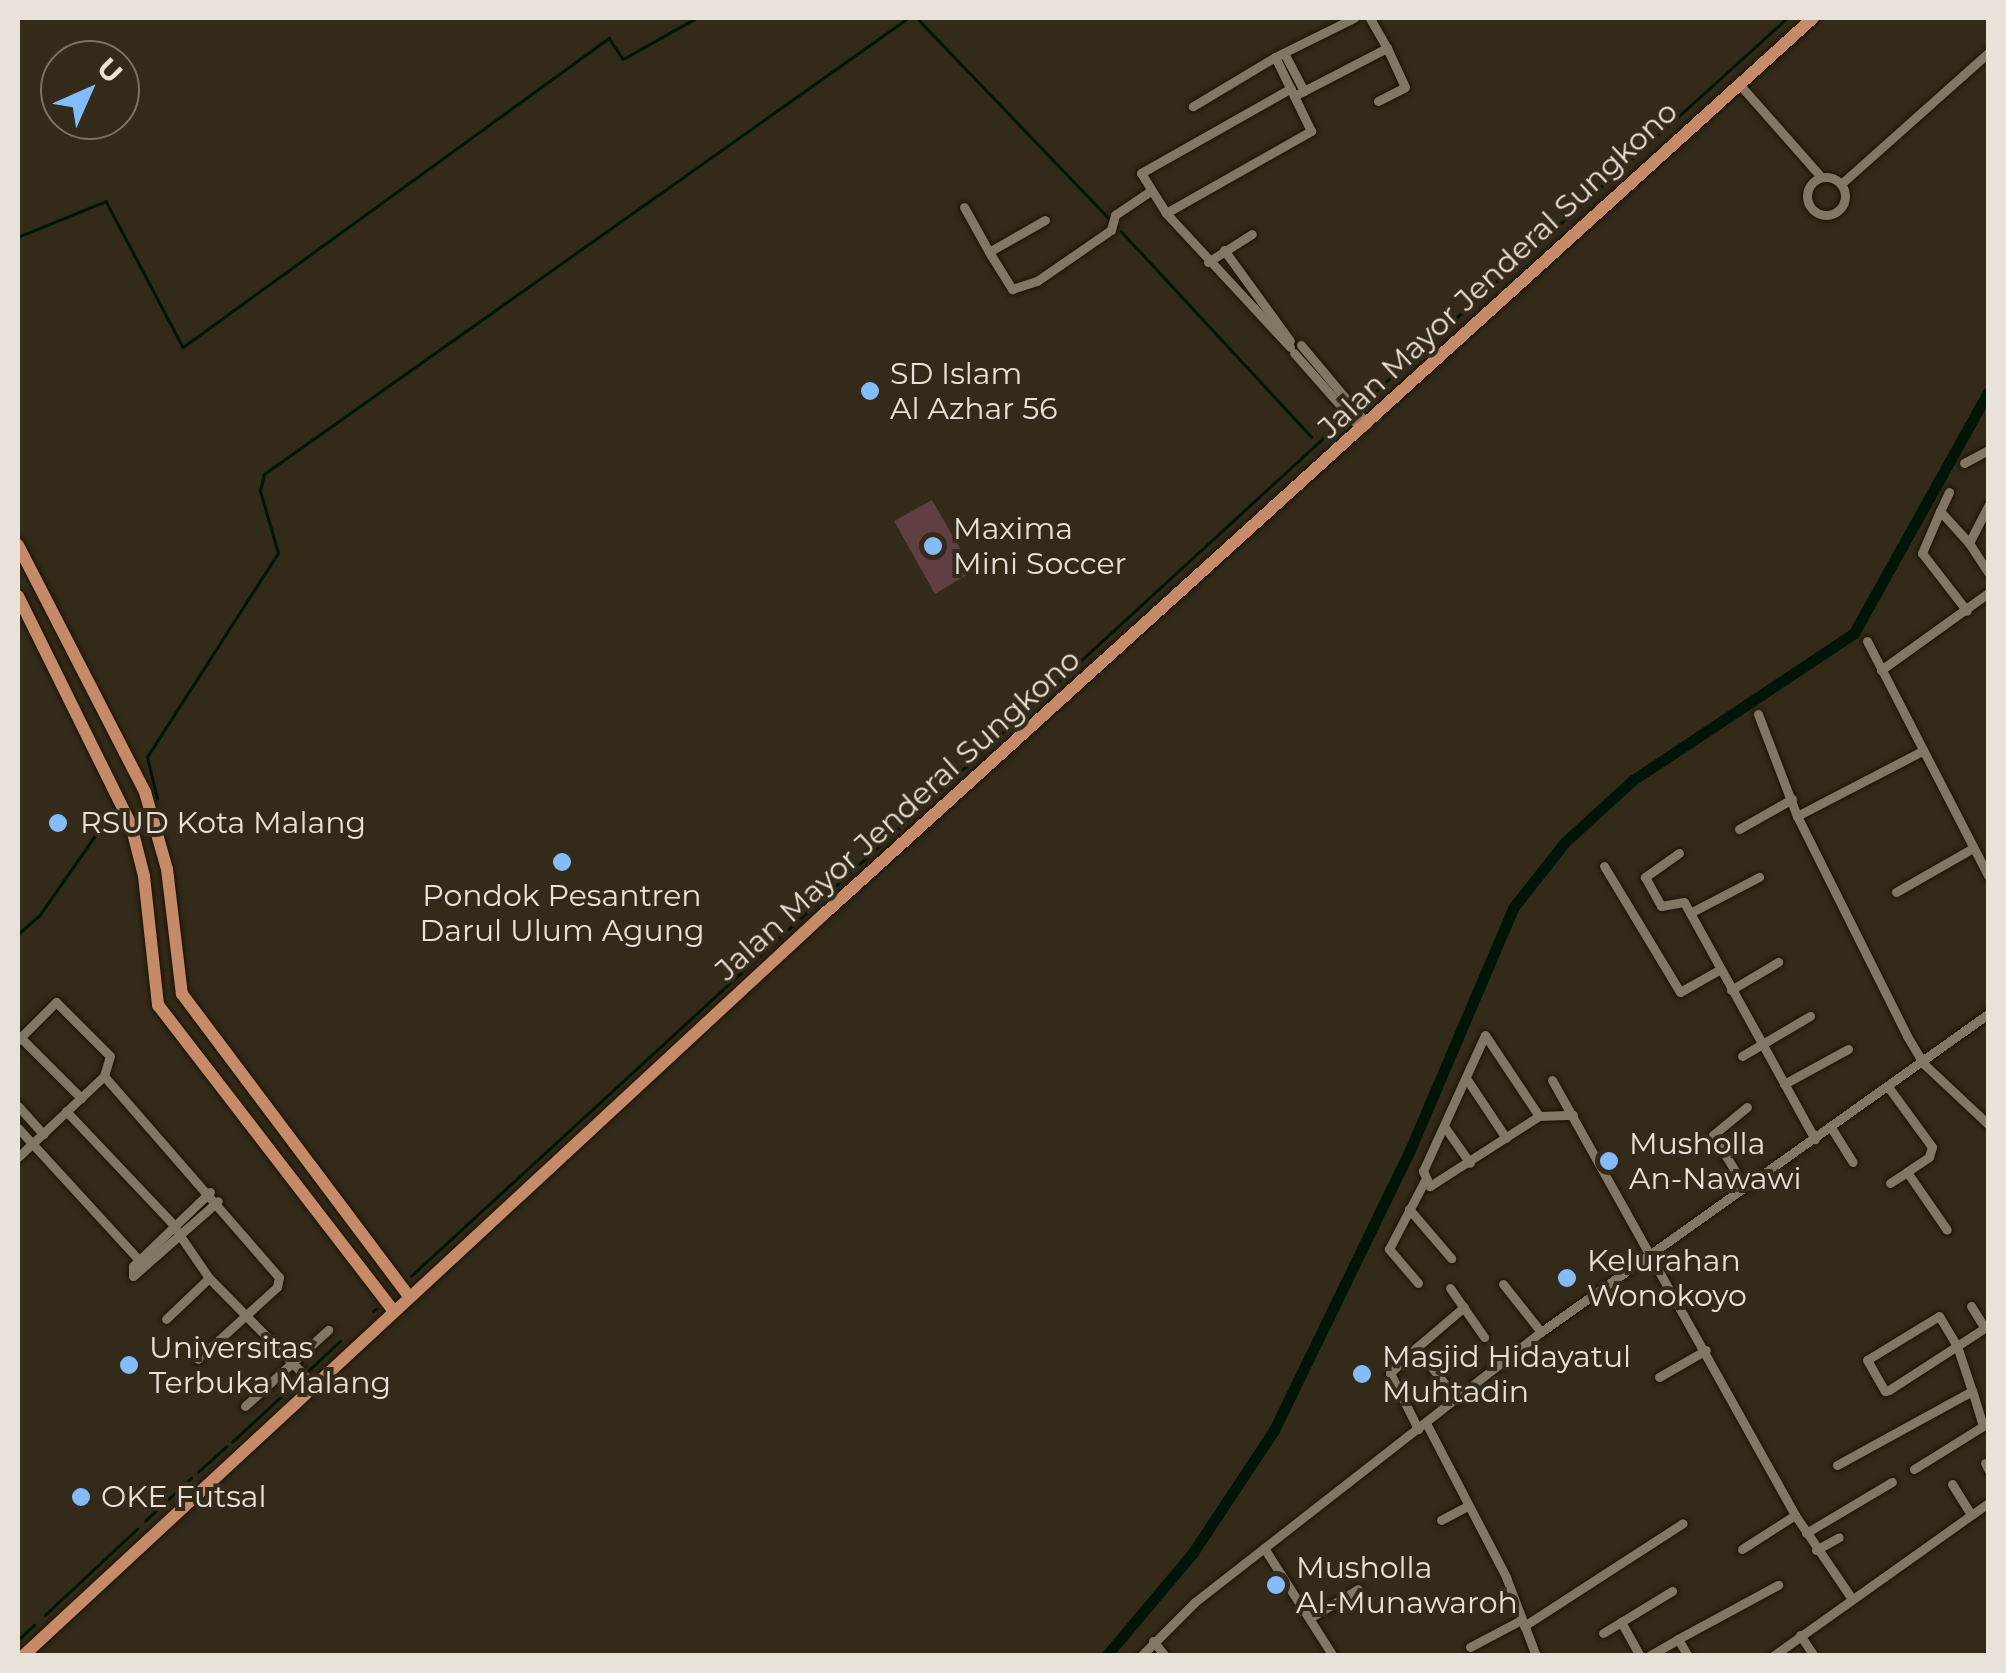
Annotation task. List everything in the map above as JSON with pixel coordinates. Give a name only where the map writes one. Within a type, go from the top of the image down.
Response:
[{"type":"main road","name":"Jalan Mayor Jenderal Sungkono","points":[[23,1656],[1356,417],[1813,18]]},
{"type":"main road","points":[[18,545],[145,792],[167,870],[182,994],[409,1296]]},
{"type":"main road","points":[[18,596],[113,777],[144,876],[161,1011],[394,1311]]},
{"type":"main road","points":[[144,876],[167,870]]},
{"type":"street","points":[[1193,106],[1280,55],[1354,18]]},
{"type":"street","points":[[1370,18],[1405,87],[1378,101]]},
{"type":"street","points":[[1356,417],[1166,214],[1149,192],[1145,170],[1387,48]]},
{"type":"street","points":[[1841,184],[1988,53]]},
{"type":"street","points":[[1166,214],[1311,131],[1280,55]]},
{"type":"street","points":[[1740,84],[1821,177],[1841,184]]},
{"type":"street","points":[[1821,177],[1807,190],[1819,215],[1843,206],[1841,184]]},
{"type":"street","points":[[964,207],[989,252],[1017,289],[1111,230],[1116,216],[1149,192]]},
{"type":"street","points":[[989,252],[1045,220]]},
{"type":"street","points":[[1208,262],[1252,234]]},
{"type":"street","points":[[1224,250],[1294,347]]},
{"type":"street","points":[[1964,464],[1988,450]]},
{"type":"street","points":[[1949,492],[1922,553],[1967,610]]},
{"type":"street","points":[[1969,543],[1988,506]]},
{"type":"street","points":[[1940,511],[1969,543],[1988,572]]},
{"type":"street","points":[[1881,670],[1988,593]]},
{"type":"street","points":[[1867,640],[1988,876]]},
{"type":"street","points":[[1758,714],[1797,816],[1924,1064],[1988,1124]]},
{"type":"street","points":[[1797,816],[1922,751]]},
{"type":"street","points":[[1739,830],[1792,799]]},
{"type":"street","points":[[1896,892],[1973,848]]},
{"type":"street","points":[[1679,854],[1645,877],[1661,906],[1682,900],[1690,912],[1815,1139]]},
{"type":"street","points":[[1604,866],[1680,992],[1720,970]]},
{"type":"street","points":[[1690,912],[1759,876]]},
{"type":"street","points":[[1731,990],[1778,962]]},
{"type":"street","points":[[18,1157],[66,1111],[81,1098],[104,1076],[109,1054],[56,1002],[19,1037],[81,1098]]},
{"type":"street","points":[[1140,1656],[1264,1548],[1541,1332],[1650,1251],[1924,1064],[1988,1014]]},
{"type":"street","points":[[1742,1056],[1810,1016]]},
{"type":"street","points":[[1418,1283],[1389,1250],[1424,1182],[1482,1037],[1490,1036],[1540,1116]]},
{"type":"street","points":[[1784,1084],[1848,1048]]},
{"type":"street","points":[[104,1076],[218,1201],[279,1277],[246,1316],[198,1359]]},
{"type":"street","points":[[1466,1078],[1506,1138]]},
{"type":"street","points":[[1552,1080],[1806,1533],[1852,1598]]},
{"type":"street","points":[[1889,1088],[1933,1153],[1890,1183]]},
{"type":"street","points":[[18,1106],[42,1134]]},
{"type":"street","points":[[1745,1187],[1713,1135],[1747,1106]]},
{"type":"street","points":[[66,1111],[172,1228],[210,1278],[314,1385]]},
{"type":"street","points":[[1424,1182],[1436,1184],[1540,1116],[1573,1115]]},
{"type":"street","points":[[1444,1126],[1470,1163]]},
{"type":"street","points":[[18,1128],[139,1260]]},
{"type":"street","points":[[1832,1129],[1853,1162]]},
{"type":"street","points":[[1906,1172],[1947,1230]]},
{"type":"street","points":[[210,1192],[139,1260],[131,1273],[136,1278],[218,1201]]},
{"type":"street","points":[[1409,1209],[1451,1258]]},
{"type":"street","points":[[166,1319],[210,1278]]},
{"type":"street","points":[[1502,1284],[1541,1332]]},
{"type":"street","points":[[1450,1288],[1484,1337]]},
{"type":"street","points":[[1914,1469],[1984,1426],[1957,1346],[1939,1316],[1866,1364],[1885,1392],[1957,1346],[1987,1327],[1971,1306]]},
{"type":"street","points":[[1464,1307],[1390,1373],[1467,1506],[1536,1656]]},
{"type":"street","points":[[245,1406],[328,1330]]},
{"type":"street","points":[[1416,1348],[1458,1400]]},
{"type":"street","points":[[1658,1376],[1706,1350]]},
{"type":"street","points":[[1838,1466],[1972,1391]]},
{"type":"street","points":[[1806,1533],[1892,1482]]},
{"type":"street","points":[[1952,1484],[1971,1515]]},
{"type":"street","points":[[1773,1656],[1988,1502]]},
{"type":"street","points":[[1441,1520],[1467,1506]]},
{"type":"street","points":[[1742,1549],[1795,1514]]},
{"type":"street","points":[[1470,1647],[1523,1623],[1683,1522]]},
{"type":"street","points":[[1816,1550],[1839,1537]]},
{"type":"street","points":[[1264,1548],[1333,1656]]},
{"type":"street","points":[[1648,1656],[1778,1585]]},
{"type":"street","points":[[1310,1618],[1358,1589]]},
{"type":"street","points":[[1603,1633],[1672,1591]]},
{"type":"street","points":[[1621,1622],[1640,1656]]},
{"type":"street","points":[[1800,1636],[1814,1656]]},
{"type":"street","points":[[1678,1639],[1688,1656]]},
{"type":"street","points":[[1153,1641],[1164,1656]]},
{"type":"shaded area","name":"Maxima Mini Soccer","points":[[932,500],[973,571],[935,594],[894,521]]},
{"type":"waterway","points":[[18,237],[106,201],[183,347],[609,38],[623,59],[696,18]]},
{"type":"waterway","points":[[157,799],[147,757],[278,553],[260,491],[264,474],[908,18]]},
{"type":"waterway","points":[[917,18],[1108,217]]},
{"type":"waterway","points":[[1359,406],[1787,18]]},
{"type":"waterway","points":[[1121,231],[1311,436]]},
{"type":"waterway","points":[[1106,1656],[1192,1554],[1274,1430],[1410,1150],[1513,908],[1565,842],[1633,780],[1854,633],[1988,392]]},
{"type":"waterway","points":[[411,1276],[1345,418]]},
{"type":"waterway","points":[[18,934],[39,916],[115,807]]},
{"type":"waterway","points":[[308,1371],[340,1341]]},
{"type":"waterway","points":[[232,1442],[300,1379]]},
{"type":"waterway","points":[[198,1472],[226,1447]]},
{"type":"waterway","points":[[145,1521],[191,1478]]},
{"type":"waterway","points":[[45,1615],[137,1529]]},
{"type":"waterway","points":[[18,1640],[34,1625]]},
{"type":"place","name":"SD Islam Al Azhar 56","points":[[870,391]]},
{"type":"place","name":"Maxima Mini Soccer","points":[[933,546]]},
{"type":"place","name":"RSUD Kota Malang","points":[[58,823]]},
{"type":"place","name":"Pondok Pesantren Darul Ulum Agung","points":[[562,862]]},
{"type":"place","name":"Musholla An-Nawawi","points":[[1609,1161]]},
{"type":"place","name":"Kelurahan Wonokoyo","points":[[1567,1278]]},
{"type":"place","name":"Universitas Terbuka Malang","points":[[129,1365]]},
{"type":"place","name":"Masjid Hidayatul Muhtadin","points":[[1362,1374]]},
{"type":"place","name":"OKE Futsal","points":[[81,1497]]},
{"type":"place","name":"Musholla Al-Munawaroh","points":[[1276,1585]]}]
